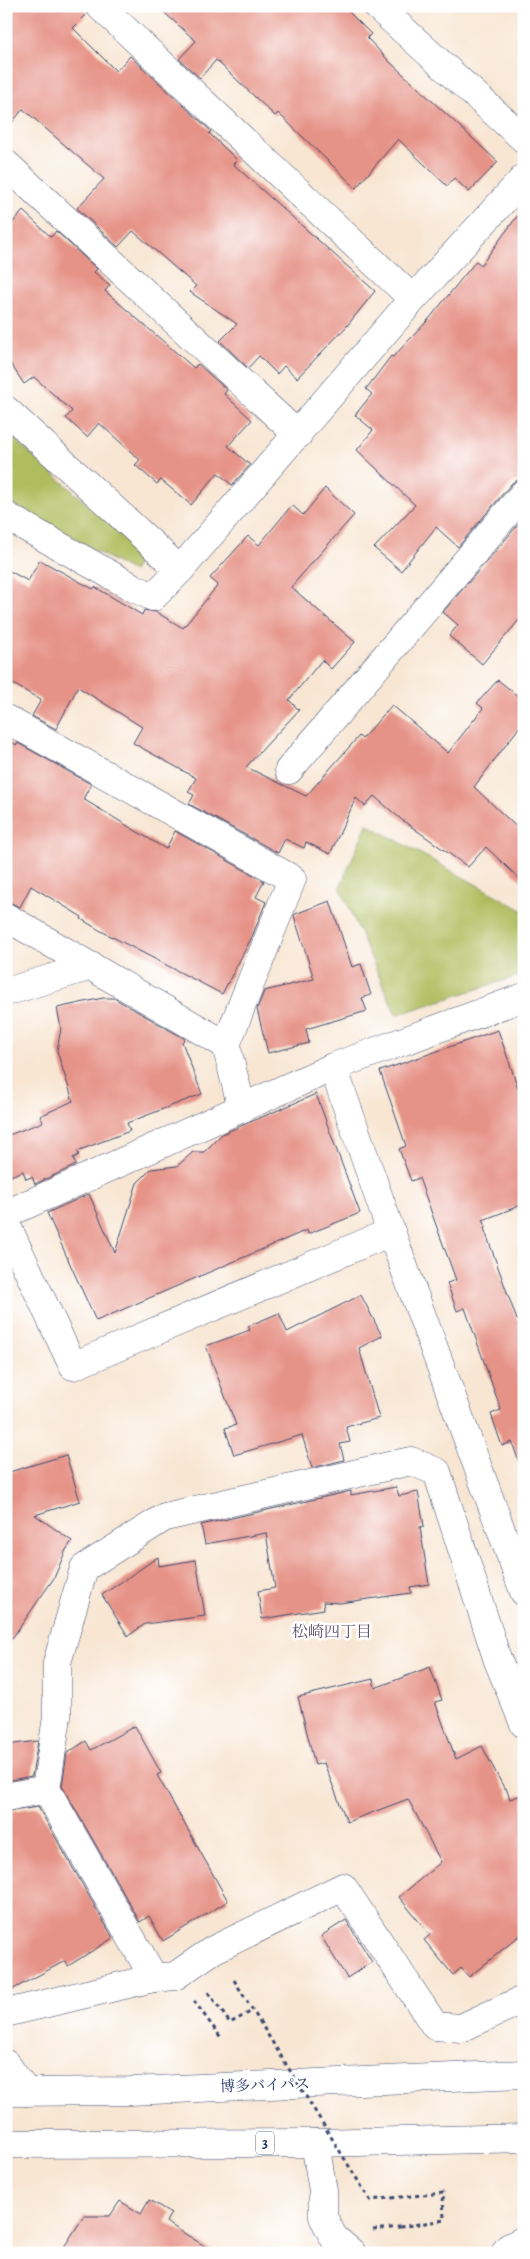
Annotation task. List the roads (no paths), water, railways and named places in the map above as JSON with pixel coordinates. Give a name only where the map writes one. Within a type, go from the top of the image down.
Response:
[{"type":"main road","points":[[100,6],[413,299]]},
{"type":"main road","points":[[377,6],[524,139]]},
{"type":"main road","points":[[6,164],[298,435]]},
{"type":"main road","points":[[6,516],[153,597],[180,570],[298,435],[413,299],[524,178]]},
{"type":"main road","points":[[6,410],[180,570]]},
{"type":"main road","points":[[289,770],[524,492]]},
{"type":"main road","points":[[6,719],[292,879],[226,1045],[242,1109]]},
{"type":"main road","points":[[6,917],[226,1045]]},
{"type":"main road","points":[[6,992],[91,966]]},
{"type":"main road","points":[[6,1214],[333,1067],[522,1005]]},
{"type":"main road","points":[[333,1067],[391,1232],[524,1592]]},
{"type":"main road","points":[[6,1224],[72,1366],[391,1232]]},
{"type":"main road","points":[[154,1978],[46,1789],[57,1717],[57,1663],[84,1568],[165,1517],[411,1461],[437,1472],[498,1661],[524,1724]]},
{"type":"main road","points":[[6,1797],[46,1789]]},
{"type":"main road","points":[[6,2012],[154,1978],[175,1976],[213,1950],[343,1887],[435,2026],[461,2028],[522,2000]]},
{"type":"main road","points":[[6,2064],[16,2092]]},
{"type":"main road","name":"博多バイパス","points":[[16,2092],[130,2091],[524,2074]]},
{"type":"main road","name":"3","points":[[6,2144],[315,2143],[524,2138]]},
{"type":"main road","points":[[315,2143],[323,2191],[322,2217],[343,2250]]},
{"type":"main road","points":[[504,2253],[508,2248],[524,2240]]},
{"type":"district","name":"松崎四丁目","points":[[332,1631]]}]
